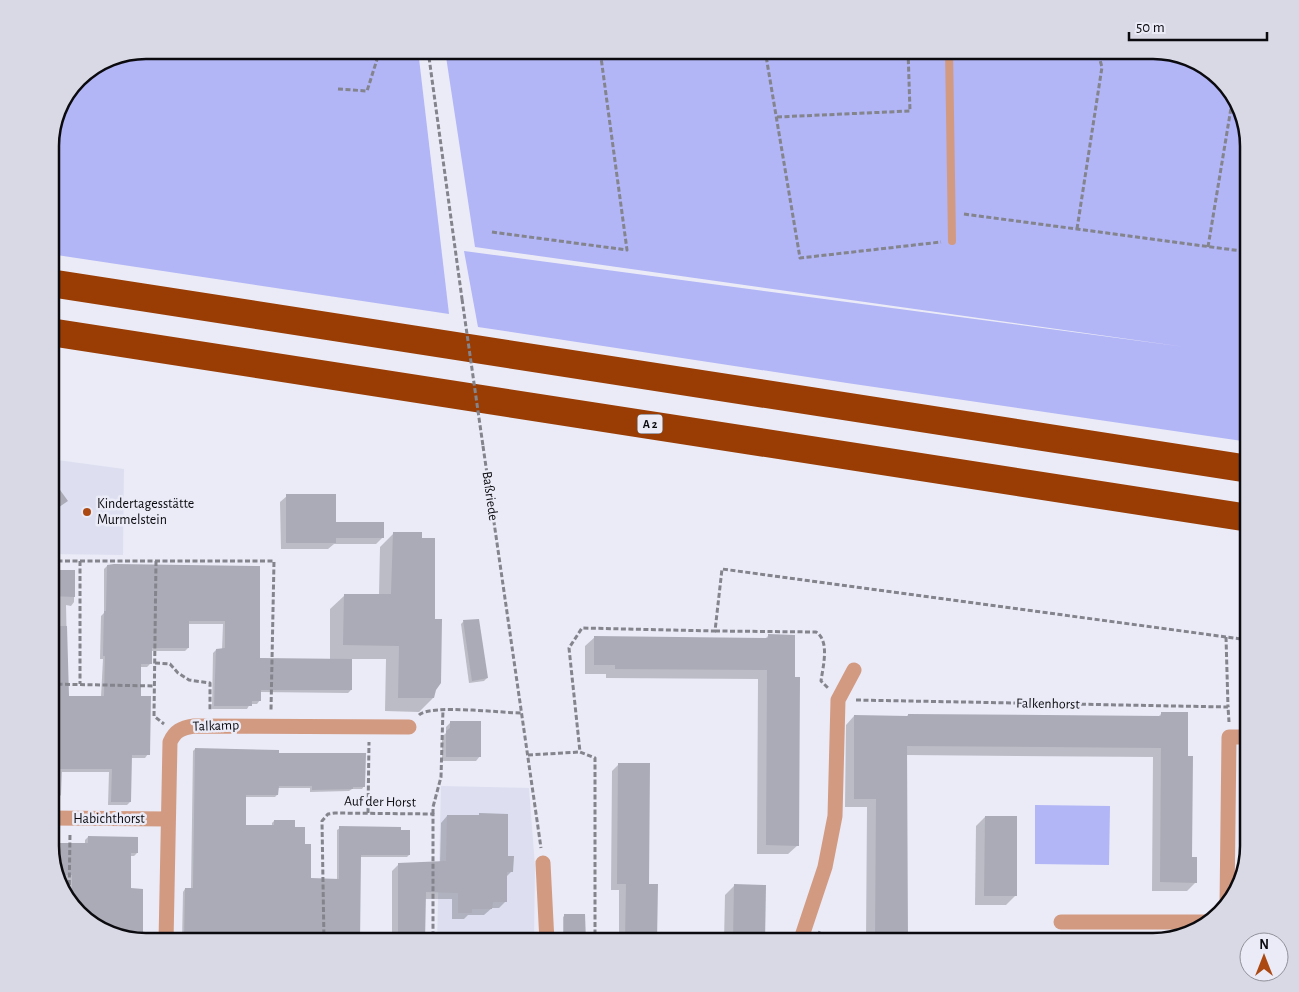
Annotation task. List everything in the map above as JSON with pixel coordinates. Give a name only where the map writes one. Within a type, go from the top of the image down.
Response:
[{"type":"highway","points":[[59,284],[1240,468]]},
{"type":"highway","name":"A 2","points":[[59,333],[1240,517]]},
{"type":"street","points":[[803,933],[825,867],[835,816],[838,700],[854,670]]},
{"type":"street","name":"Talkamp","points":[[166,933],[170,742],[174,733],[183,728],[210,726],[409,727]]},
{"type":"street","points":[[1227,890],[1229,737],[1240,737]]},
{"type":"street","name":"Habichthorst","points":[[59,818],[168,819]]},
{"type":"street","points":[[544,863],[547,933]]},
{"type":"street","points":[[1061,922],[1194,922]]},
{"type":"lane","points":[[949,59],[952,241]]},
{"type":"path","points":[[338,89],[367,91],[377,59]]},
{"type":"path","name":"Baßriede","points":[[429,59],[544,863]]},
{"type":"path","points":[[492,232],[627,250],[601,59]]},
{"type":"path","points":[[766,59],[800,258],[952,241]]},
{"type":"path","points":[[776,117],[910,111],[908,59]]},
{"type":"path","points":[[1076,229],[1102,67],[1100,59]]},
{"type":"path","points":[[1208,247],[1231,108]]},
{"type":"path","points":[[951,213],[1240,251]]},
{"type":"path","points":[[59,561],[274,561],[271,726]]},
{"type":"path","points":[[80,561],[80,684]]},
{"type":"path","points":[[156,561],[154,716],[174,733]]},
{"type":"path","points":[[715,631],[722,569],[1240,639]]},
{"type":"path","points":[[580,752],[569,648],[582,628],[816,632],[821,635],[824,643],[821,681],[838,700]]},
{"type":"path","points":[[1226,637],[1229,737]]},
{"type":"path","points":[[155,663],[170,664],[178,673],[189,680],[210,683],[210,726]]},
{"type":"path","points":[[59,684],[154,686]]},
{"type":"path","name":"Falkenhorst","points":[[838,700],[1228,707]]},
{"type":"path","points":[[434,814],[441,777],[443,709]]},
{"type":"path","points":[[409,727],[422,712],[443,709],[522,713]]},
{"type":"path","points":[[368,813],[369,726]]},
{"type":"path","points":[[528,755],[580,752],[596,758],[594,933]]},
{"type":"path","name":"Auf der Horst","points":[[324,933],[322,821],[328,814],[335,812],[434,814],[434,933]]},
{"type":"path","points":[[70,819],[70,888]]},
{"type":"path","points":[[1048,933],[1061,922]]},
{"type":"path","points":[[805,926],[820,933]]},
{"type":"shaded area","points":[[419,59],[449,314],[59,255],[59,140],[68,108],[77,93],[89,80],[102,70],[129,60]]},
{"type":"shaded area","points":[[446,59],[1170,60],[1191,68],[1215,84],[1231,108],[1240,135],[1240,441],[478,327],[464,251],[1185,347],[475,247]]},
{"type":"shaded area","name":"Kindertagesstätte Murmelstein","points":[[59,460],[124,469],[123,555],[59,554]]},
{"type":"shaded area","points":[[441,786],[529,788],[535,866],[534,933],[437,933]]},
{"type":"shaded area","points":[[1035,805],[1110,806],[1109,865],[1035,864]]},
{"type":"building","points":[[59,488],[68,501],[59,507]]},
{"type":"building","points":[[286,494],[336,494],[336,522],[384,522],[384,538],[336,538],[336,543],[286,543]]},
{"type":"building","points":[[393,532],[422,532],[422,538],[435,538],[435,619],[442,619],[441,683],[436,690],[434,698],[398,698],[399,646],[343,645],[344,594],[391,594]]},
{"type":"building","points":[[107,565],[260,566],[260,658],[352,659],[352,690],[261,690],[261,701],[252,701],[252,706],[214,706],[216,649],[225,648],[225,621],[189,621],[189,648],[152,648],[152,664],[141,664],[141,696],[151,696],[150,755],[132,755],[131,802],[111,802],[112,769],[59,769],[59,626],[67,626],[69,696],[104,696],[104,611],[106,611]]},
{"type":"building","points":[[59,570],[75,570],[75,597],[59,596]]},
{"type":"building","points":[[479,619],[488,678],[472,681],[463,620]]},
{"type":"building","points":[[768,634],[795,635],[795,677],[800,677],[799,846],[766,845],[767,670],[615,669],[615,665],[594,665],[594,636],[768,638]]},
{"type":"building","points":[[1161,712],[1188,712],[1188,756],[1193,756],[1192,857],[1197,857],[1197,883],[1160,882],[1161,748],[907,746],[908,933],[875,933],[876,799],[854,799],[854,715],[1161,716]]},
{"type":"building","points":[[450,721],[481,721],[481,757],[446,757],[446,731],[450,728]]},
{"type":"building","points":[[195,748],[279,750],[279,753],[366,753],[365,787],[312,790],[312,786],[279,786],[278,795],[246,795],[246,825],[274,825],[274,820],[295,820],[295,827],[305,827],[305,844],[311,844],[311,878],[339,879],[339,826],[401,827],[401,830],[410,830],[410,855],[361,855],[360,933],[184,933],[185,888],[193,888]]},
{"type":"building","points":[[618,763],[650,763],[649,884],[658,884],[657,933],[625,933],[626,884],[617,884]]},
{"type":"building","points":[[479,813],[508,814],[508,856],[514,856],[513,872],[507,872],[507,902],[493,902],[492,909],[472,909],[472,913],[458,913],[458,893],[426,892],[425,933],[398,933],[398,863],[446,861],[447,815],[479,815]]},
{"type":"building","points":[[985,816],[1017,816],[1017,896],[984,896]]},
{"type":"building","points":[[88,836],[138,837],[138,853],[131,853],[131,888],[143,889],[143,933],[129,932],[108,924],[93,915],[73,894],[72,875],[65,875],[59,852],[59,843],[88,843]]},
{"type":"building","points":[[734,884],[766,885],[765,933],[733,933]]},
{"type":"building","points":[[564,914],[585,914],[586,933],[564,933]]},
{"type":"place","name":"Kindertagesstätte Murmelstein","points":[[87,512]]}]
